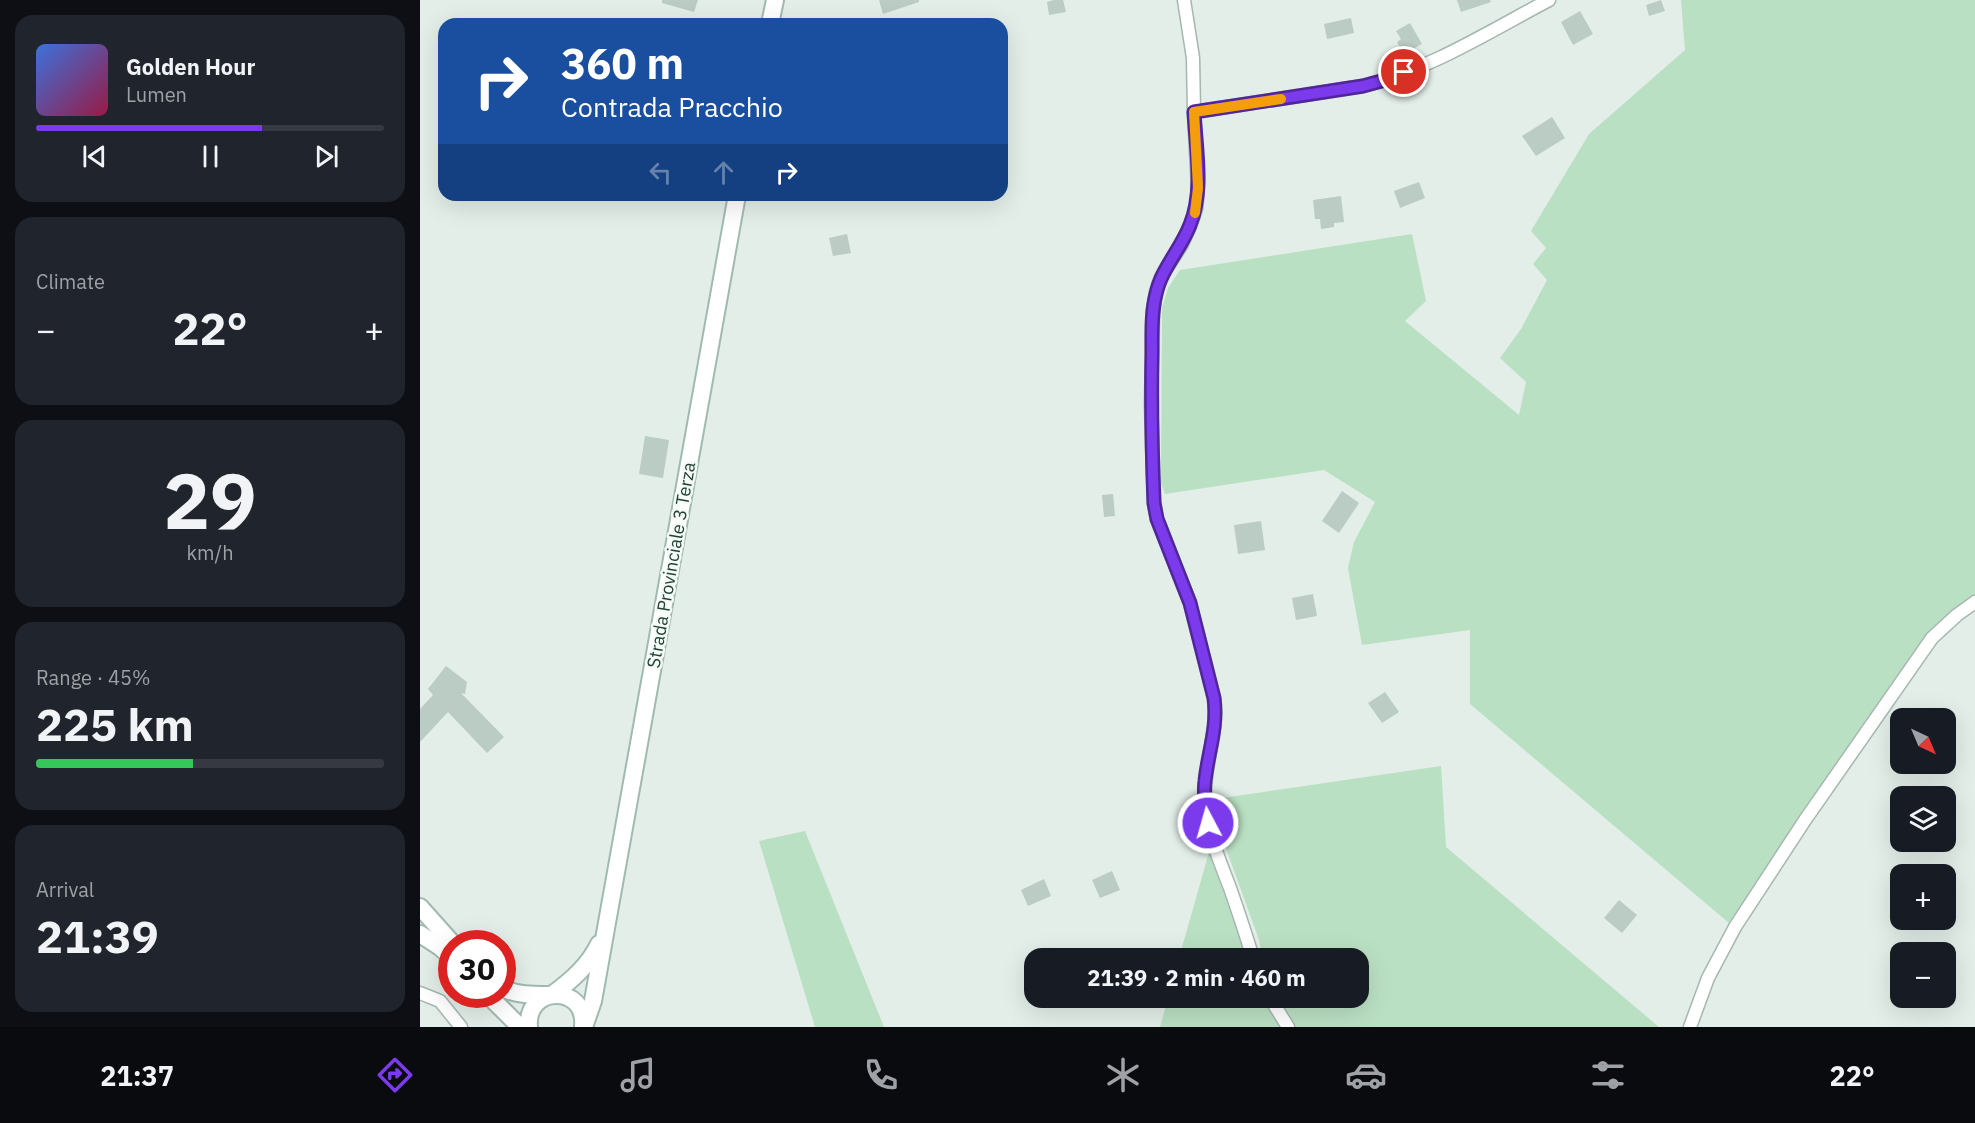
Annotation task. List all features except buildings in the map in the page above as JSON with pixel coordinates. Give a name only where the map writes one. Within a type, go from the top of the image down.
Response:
[{"type":"street","points":[[771,18],[775,0]]},
{"type":"street","points":[[1184,0],[1193,58],[1198,188],[1196,209],[1182,244],[1161,277],[1153,310],[1151,404],[1154,503],[1157,519],[1190,603],[1214,698],[1215,733],[1205,782],[1208,823],[1250,948]]},
{"type":"street","points":[[1194,112],[1363,86],[1385,80],[1442,57],[1549,0]]},
{"type":"street","name":"Strada Provinciale 3 Terza","points":[[583,1027],[593,1001],[736,201]]},
{"type":"street","points":[[1689,1027],[1708,978],[1735,927],[1811,811],[1932,638],[1956,615],[1975,603]]},
{"type":"street","points":[[420,907],[441,930]]},
{"type":"street","points":[[420,934],[438,946]]},
{"type":"street","points":[[529,1027],[533,1007],[582,970],[604,935]]},
{"type":"street","points":[[420,993],[440,1001],[461,1027]]},
{"type":"street","points":[[516,993],[564,995],[580,1008],[584,1019],[583,1027]]},
{"type":"street","points":[[502,1008],[520,1027]]},
{"type":"street","points":[[1276,1008],[1288,1027]]},
{"type":"green space","points":[[1681,0],[1975,0],[1975,596],[1953,611],[1927,635],[1844,752],[1729,923],[1470,704],[1470,630],[1362,645],[1348,568],[1354,542],[1375,502],[1324,470],[1165,494],[1161,483],[1162,307],[1168,288],[1180,270],[1412,234],[1426,301],[1405,321],[1519,415],[1526,382],[1500,358],[1521,329],[1547,280],[1533,264],[1546,248],[1531,231],[1589,134],[1685,50]]},
{"type":"green space","points":[[1441,766],[1446,847],[1659,1027],[1295,1027],[1284,1008],[1369,1008],[1369,948],[1261,948],[1219,829],[1216,799]]},
{"type":"green space","points":[[805,831],[884,1027],[815,1027],[759,841]]},
{"type":"green space","points":[[1209,852],[1243,948],[1182,948]]},
{"type":"green space","points":[[1165,1008],[1269,1008],[1280,1027],[1160,1027]]},
{"type":"slow traffic","points":[[1195,213],[1198,188],[1194,112],[1281,99]]},
{"type":"route","points":[[1208,823],[1205,782],[1215,733],[1214,698],[1190,603],[1157,519],[1154,503],[1151,404],[1153,310],[1156,292],[1161,277],[1182,244],[1196,209],[1198,188],[1194,112],[1363,86],[1404,72]]}]
